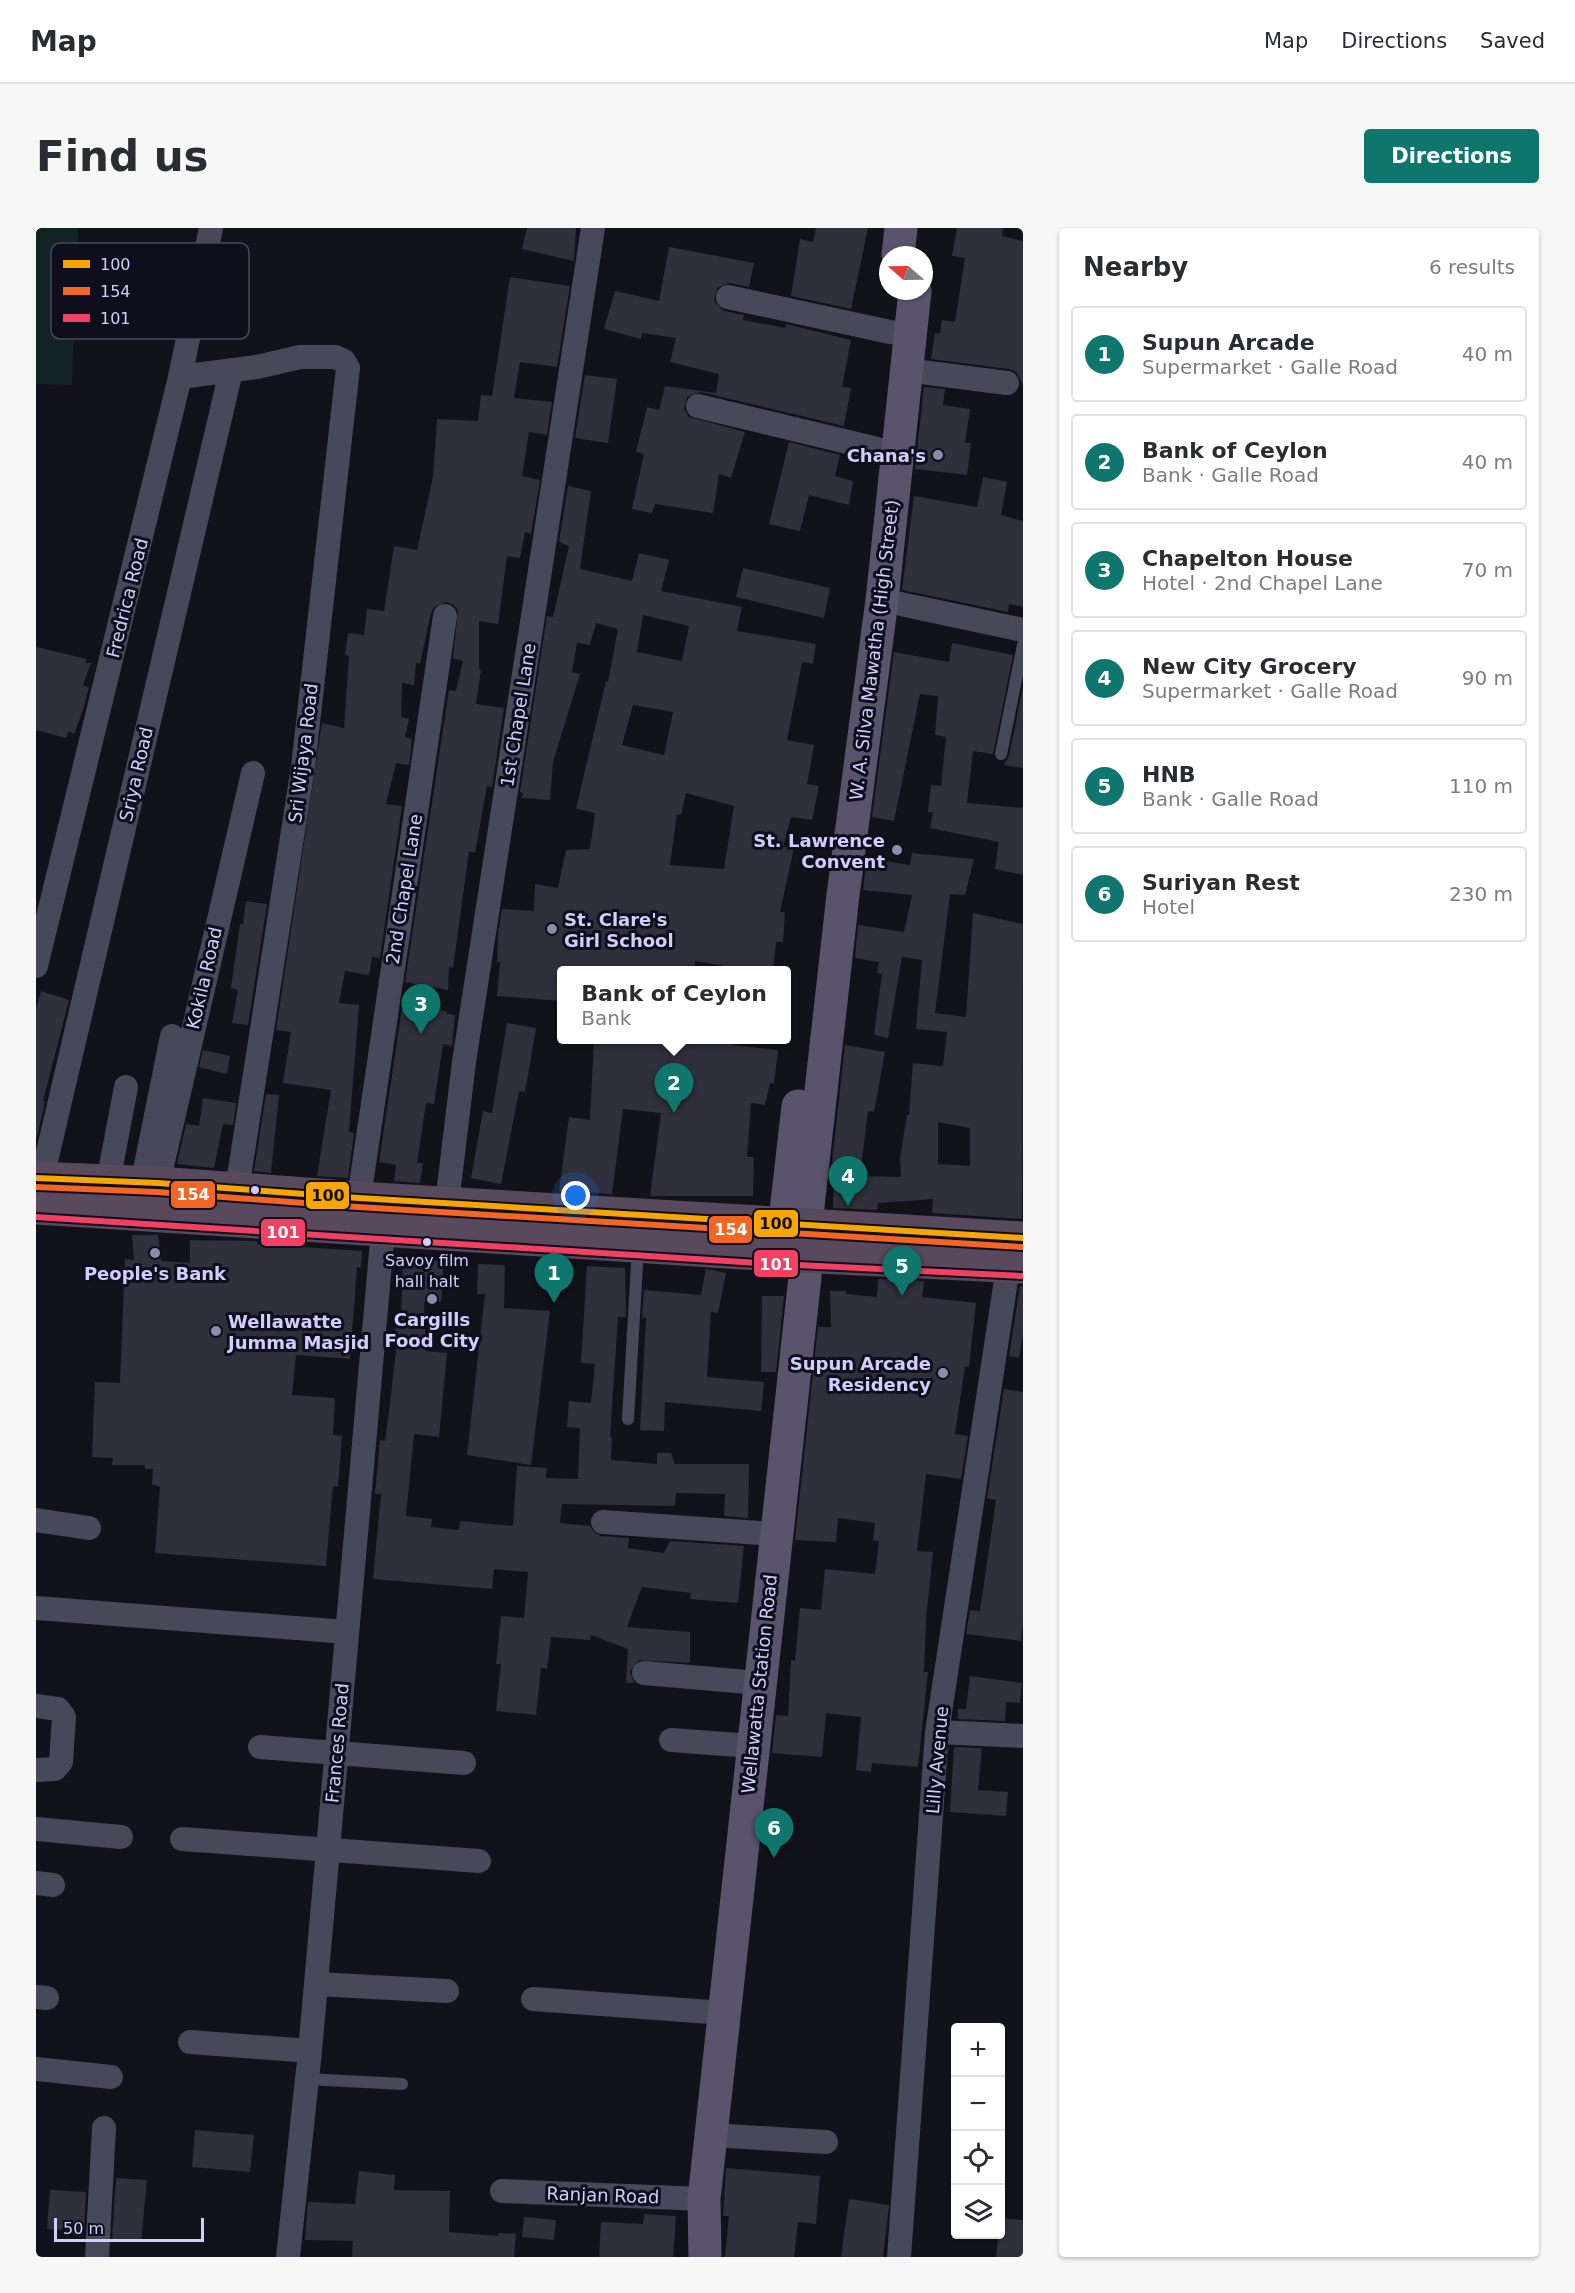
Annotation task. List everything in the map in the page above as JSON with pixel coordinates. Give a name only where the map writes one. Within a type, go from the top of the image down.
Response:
[{"type":"highway","points":[[38,1188],[108,1182],[447,1203],[794,1239],[1015,1267]]},
{"type":"highway","points":[[38,1188],[383,1230],[638,1246],[794,1239],[1023,1238]]},
{"type":"main road","points":[[899,246],[902,228]]},
{"type":"main road","points":[[920,246],[922,228]]},
{"type":"main road","name":"W. A. Silva Mawatha (High Street)","points":[[794,1239],[882,600],[906,370],[895,300]]},
{"type":"main road","name":"W. A. Silva Mawatha (High Street)","points":[[794,1239],[877,448],[900,333],[912,300]]},
{"type":"main road","name":"Wellawatta Station Road","points":[[705,2257],[704,2199],[805,1277],[794,1239]]},
{"type":"street","name":"Fredrica Road","points":[[209,243],[212,228]]},
{"type":"street","name":"1st Chapel Lane","points":[[447,1203],[464,1062],[593,228]]},
{"type":"street","points":[[728,297],[900,333]]},
{"type":"street","name":"Fredrica Road","points":[[36,966],[188,339]]},
{"type":"street","name":"Sri Wijaya Road","points":[[231,371],[300,357],[335,357],[344,361],[348,368],[303,767],[237,1189]]},
{"type":"street","points":[[906,370],[1007,383]]},
{"type":"street","points":[[180,377],[231,371]]},
{"type":"street","name":"Sriya Road","points":[[38,1188],[231,371]]},
{"type":"street","points":[[698,406],[877,448]]},
{"type":"street","points":[[882,600],[1023,630]]},
{"type":"street","name":"2nd Chapel Lane","points":[[359,1198],[446,616]]},
{"type":"street","name":"Kokila Road","points":[[150,1184],[253,773]]},
{"type":"street","points":[[150,1184],[172,1036]]},
{"type":"street","points":[[108,1182],[126,1087]]},
{"type":"street","name":"Frances Road","points":[[288,2257],[310,2051],[383,1230]]},
{"type":"street","name":"Lilly Avenue","points":[[899,2257],[938,1732],[1015,1267]]},
{"type":"street","points":[[36,1520],[89,1528]]},
{"type":"street","points":[[603,1522],[776,1534]]},
{"type":"street","points":[[36,1608],[347,1632]]},
{"type":"street","points":[[644,1673],[759,1683]]},
{"type":"street","points":[[36,1706],[58,1709],[64,1717],[61,1762],[55,1769],[36,1770]]},
{"type":"street","points":[[938,1732],[1023,1736]]},
{"type":"street","points":[[671,1740],[752,1746]]},
{"type":"street","points":[[260,1747],[464,1763]]},
{"type":"street","points":[[36,1829],[121,1837]]},
{"type":"street","points":[[182,1839],[479,1861]]},
{"type":"street","points":[[316,1984],[447,1991]]},
{"type":"street","points":[[534,1999],[724,2013]]},
{"type":"street","points":[[190,2042],[310,2051]]},
{"type":"street","points":[[36,2069],[111,2077]]},
{"type":"street","points":[[97,2257],[104,2128]]},
{"type":"street","points":[[711,2135],[826,2142]]},
{"type":"street","name":"Ranjan Road","points":[[502,2191],[704,2199]]},
{"type":"lane","points":[[1001,754],[1023,645]]},
{"type":"lane","points":[[628,1419],[638,1246]]},
{"type":"lane","points":[[307,2079],[402,2084]]},
{"type":"shaded area","points":[[36,228],[78,228],[77,243],[51,243],[51,339],[74,339],[72,385],[36,384]]},
{"type":"building","points":[[527,228],[576,228],[574,261],[522,249]]},
{"type":"building","points":[[816,228],[868,228],[851,309],[791,296],[800,239],[813,242]]},
{"type":"building","points":[[957,228],[1003,228],[1002,236],[1023,241],[1023,385],[1016,372],[1009,369],[931,359],[935,333],[940,334],[942,320],[955,322],[965,258],[952,256]]},
{"type":"building","points":[[669,247],[754,263],[749,287],[730,283],[717,288],[714,301],[724,311],[744,315],[743,320],[785,328],[786,324],[851,340],[842,387],[851,388],[844,426],[701,392],[687,397],[684,409],[689,417],[745,432],[731,478],[719,474],[713,513],[655,504],[652,513],[632,509],[644,454],[636,452],[647,407],[659,410],[665,386],[716,393],[719,374],[670,362],[676,338],[642,333],[641,339],[604,329],[615,291],[659,301]]},
{"type":"building","points":[[510,277],[570,286],[557,367],[520,362],[514,398],[552,402],[547,435],[529,432],[522,476],[540,480],[531,534],[525,532],[520,558],[507,556],[498,624],[479,621],[479,669],[481,670],[476,704],[504,708],[492,787],[487,786],[475,853],[469,851],[453,968],[449,967],[448,990],[405,982],[449,690],[456,691],[463,661],[453,658],[458,611],[454,605],[446,602],[434,607],[431,613],[420,664],[416,663],[414,685],[402,683],[401,717],[409,719],[405,737],[412,739],[409,765],[396,763],[386,804],[402,806],[380,958],[372,957],[369,975],[345,971],[339,1003],[359,1005],[349,1132],[354,1133],[348,1178],[317,1176],[331,1090],[283,1083],[291,1032],[276,1030],[322,723],[344,728],[349,656],[345,655],[348,633],[364,635],[367,609],[384,611],[394,546],[417,550],[433,477],[437,419],[478,421],[481,395],[492,396]]},
{"type":"building","points":[[585,375],[617,379],[608,443],[575,438]]},
{"type":"building","points":[[924,387],[945,389],[943,405],[970,409],[965,443],[971,443],[967,475],[915,469]]},
{"type":"building","points":[[789,442],[840,455],[835,476],[853,481],[849,505],[809,495],[800,531],[769,524]]},
{"type":"building","points":[[983,477],[1007,482],[1001,515],[1023,521],[1023,607],[1009,604],[1008,612],[902,590],[914,496],[977,507]]},
{"type":"building","points":[[568,486],[591,491],[580,569],[632,581],[639,553],[669,560],[661,591],[742,607],[737,631],[816,644],[813,664],[802,662],[787,740],[814,745],[807,784],[819,786],[812,820],[791,817],[783,847],[794,848],[780,912],[785,912],[783,942],[776,942],[773,966],[724,966],[695,961],[694,966],[557,966],[557,1001],[497,996],[500,962],[497,962],[498,934],[502,909],[534,911],[535,884],[558,888],[566,850],[590,849],[595,813],[576,809],[606,681],[608,682],[618,629],[596,623],[590,645],[577,643],[572,672],[580,674],[553,762],[550,800],[522,798],[523,793],[520,792],[547,616],[553,617],[569,546],[559,542]],"holes":[[[643,615],[689,626],[682,661],[637,652]],[[633,705],[673,712],[664,755],[622,745]],[[686,793],[734,806],[724,869],[670,865],[677,814],[681,815]]]},
{"type":"building","points":[[743,568],[830,588],[824,618],[736,597]]},
{"type":"building","points":[[952,643],[1013,655],[993,754],[973,751],[967,803],[1023,808],[1023,875],[995,869],[999,842],[930,828],[933,812],[928,812],[931,785],[941,786],[946,737],[935,735],[938,696],[920,694],[894,821],[872,817],[894,652],[949,662]]},
{"type":"building","points":[[36,647],[87,659],[85,663],[91,663],[83,685],[89,687],[83,710],[74,734],[69,731],[66,738],[36,730]]},
{"type":"building","points":[[1023,687],[1023,768],[1004,765],[1009,756]]},
{"type":"building","points":[[912,853],[974,859],[965,895],[950,894],[935,1013],[966,1017],[973,913],[1023,924],[1022,1219],[932,1213],[933,1199],[878,1203],[877,1210],[833,1208],[834,1163],[832,1163],[845,1045],[885,1052],[874,1112],[868,1111],[860,1176],[901,1177],[900,1158],[907,1115],[909,1115],[913,1063],[943,1066],[947,1032],[916,1029],[922,960],[902,957],[888,1038],[874,1035],[882,974],[877,973],[879,962],[855,958],[858,925],[904,932],[912,895],[863,890],[867,858],[910,865]],"holes":[[[938,1122],[970,1128],[970,1166],[938,1164]]]},
{"type":"building","points":[[246,901],[267,904],[248,1025],[232,1023],[238,990],[231,988],[240,924],[243,924]]},
{"type":"building","points":[[41,991],[69,1000],[43,1101],[45,1102],[36,1141],[36,1009]]},
{"type":"building","points":[[402,1008],[447,1011],[447,1014],[455,1015],[452,1046],[443,1044],[434,1104],[426,1103],[417,1163],[423,1163],[420,1183],[394,1181],[396,1165],[379,1162]]},
{"type":"building","points":[[507,1023],[536,1028],[525,1092],[519,1091],[501,1184],[471,1178],[483,1111],[492,1113]]},
{"type":"building","points":[[594,1044],[732,1044],[778,1050],[774,1084],[770,1083],[765,1105],[751,1103],[747,1157],[754,1157],[753,1196],[650,1196],[661,1113],[623,1109],[612,1194],[559,1191],[569,1117],[590,1120]]},
{"type":"building","points":[[203,1050],[230,1056],[227,1074],[199,1067]]},
{"type":"building","points":[[266,1094],[279,1095],[271,1173],[254,1171]]},
{"type":"building","points":[[203,1098],[236,1103],[233,1125],[223,1124],[214,1168],[177,1164],[186,1124],[199,1126]]},
{"type":"building","points":[[132,1235],[158,1235],[161,1261],[190,1263],[190,1240],[257,1241],[257,1244],[362,1251],[361,1268],[357,1267],[350,1359],[296,1355],[292,1395],[335,1398],[333,1435],[342,1436],[338,1487],[333,1486],[326,1566],[155,1553],[160,1487],[152,1484],[153,1469],[145,1469],[145,1465],[112,1465],[113,1458],[92,1457],[95,1382],[120,1383],[125,1259],[134,1260]]},
{"type":"building","points":[[403,1255],[444,1257],[441,1302],[424,1302],[426,1351],[447,1353],[439,1437],[414,1434],[406,1516],[432,1519],[431,1527],[459,1530],[460,1521],[513,1526],[517,1466],[547,1468],[546,1478],[578,1479],[580,1428],[567,1427],[569,1401],[591,1403],[595,1364],[581,1363],[587,1266],[625,1268],[626,1317],[618,1317],[610,1437],[612,1437],[611,1460],[657,1464],[657,1453],[671,1453],[675,1464],[749,1464],[748,1518],[724,1516],[725,1494],[676,1493],[675,1506],[562,1504],[560,1523],[590,1526],[595,1533],[601,1536],[629,1538],[628,1548],[664,1553],[670,1541],[744,1546],[738,1603],[690,1599],[691,1593],[642,1587],[627,1627],[690,1632],[690,1663],[639,1660],[630,1671],[634,1683],[626,1683],[628,1649],[591,1635],[590,1640],[551,1637],[547,1669],[541,1668],[536,1715],[496,1711],[501,1664],[496,1664],[501,1616],[524,1618],[528,1572],[494,1569],[492,1589],[373,1579],[381,1494],[375,1494],[380,1440],[385,1441],[390,1404],[396,1350],[395,1317],[401,1317]]},
{"type":"building","points":[[478,1264],[505,1265],[504,1308],[550,1311],[531,1465],[467,1455],[485,1294],[477,1294]]},
{"type":"building","points":[[706,1269],[726,1273],[718,1313],[711,1312],[707,1377],[764,1382],[761,1411],[665,1402],[664,1431],[640,1430],[646,1318],[642,1318],[644,1290],[701,1295]]},
{"type":"building","points":[[878,1279],[924,1281],[922,1297],[976,1303],[969,1367],[965,1366],[955,1434],[968,1436],[961,1479],[926,1474],[917,1551],[933,1552],[926,1619],[924,1672],[928,1672],[918,1767],[872,1763],[871,1772],[856,1770],[861,1717],[826,1713],[822,1757],[772,1753],[776,1715],[788,1716],[791,1660],[795,1661],[800,1608],[821,1610],[825,1569],[875,1574],[879,1541],[873,1540],[875,1523],[838,1518],[836,1542],[795,1540],[818,1327],[831,1327],[830,1291],[846,1291],[846,1294],[877,1297]]},
{"type":"building","points":[[1020,1286],[1023,1286],[1023,1334],[1019,1358],[1009,1356]]},
{"type":"building","points":[[762,1296],[784,1296],[776,1372],[761,1372]]},
{"type":"building","points":[[1004,1389],[1023,1392],[1023,1622],[1021,1641],[966,1634],[970,1610],[980,1611],[996,1500],[987,1498]]},
{"type":"building","points":[[970,1676],[1022,1683],[1020,1703],[1006,1702],[1005,1721],[958,1719],[958,1709],[966,1709]]},
{"type":"building","points":[[954,1747],[982,1748],[978,1790],[1008,1792],[1006,1816],[950,1812]]},
{"type":"building","points":[[195,2130],[254,2135],[250,2172],[192,2167]]},
{"type":"building","points":[[726,2168],[820,2176],[816,2224],[798,2222],[794,2257],[725,2257],[729,2216],[723,2216]]},
{"type":"building","points":[[359,2171],[395,2175],[394,2190],[450,2191],[449,2232],[498,2236],[499,2233],[516,2234],[514,2257],[352,2257],[353,2241],[305,2240],[308,2202],[355,2204]]},
{"type":"building","points":[[116,2178],[147,2180],[141,2242],[112,2240]]},
{"type":"building","points":[[50,2190],[86,2192],[84,2231],[47,2229]]},
{"type":"building","points":[[849,2199],[889,2205],[883,2257],[841,2257]]},
{"type":"building","points":[[644,2214],[676,2216],[673,2257],[599,2257],[601,2222],[643,2224]]},
{"type":"building","points":[[524,2217],[556,2220],[554,2240],[522,2237]]},
{"type":"building","points":[[1005,2218],[1023,2220],[1023,2257],[996,2257],[998,2239],[1005,2239]]},
{"type":"transit line","name":"100","points":[[36,1178],[158,1183],[359,1198],[1023,1238]]},
{"type":"transit line","name":"154","points":[[36,1187],[157,1192],[358,1207],[1022,1247]]},
{"type":"transit line","name":"101","points":[[36,1217],[758,1263],[1023,1276]]},
{"type":"place","name":"Chana's","points":[[938,455]]},
{"type":"place","name":"St. Lawrence Convent","points":[[897,850]]},
{"type":"place","name":"St. Clare's Girl School","points":[[552,929]]},
{"type":"place","name":"Chapelton House","points":[[421,1034]]},
{"type":"place","name":"Bank of Ceylon","points":[[674,1113]]},
{"type":"place","name":"New City Grocery","points":[[848,1206]]},
{"type":"place","name":"Savoy film hall halt","points":[[427,1242]]},
{"type":"place","name":"People's Bank","points":[[155,1253]]},
{"type":"place","name":"HNB","points":[[902,1296]]},
{"type":"place","name":"Cargills Food City","points":[[432,1299]]},
{"type":"place","name":"Supun Arcade","points":[[554,1303]]},
{"type":"place","name":"Wellawatte Jumma Masjid","points":[[216,1331]]},
{"type":"place","name":"Supun Arcade Residency","points":[[943,1373]]},
{"type":"place","name":"Suriyan Rest","points":[[774,1858]]}]
